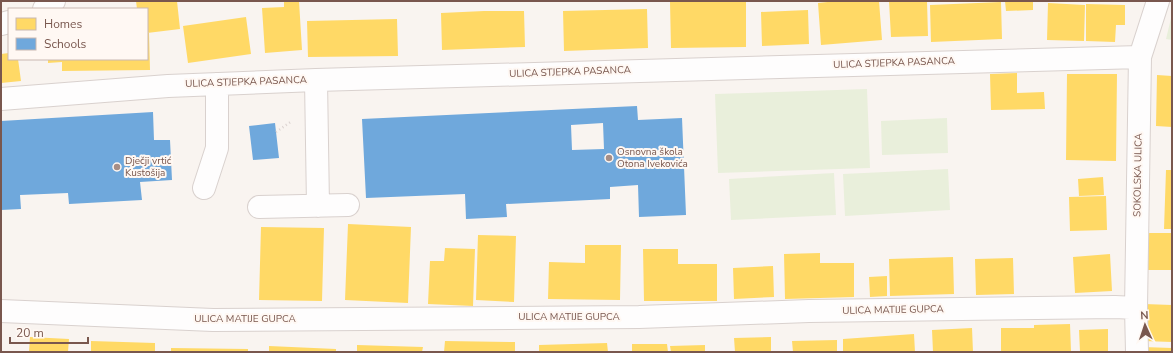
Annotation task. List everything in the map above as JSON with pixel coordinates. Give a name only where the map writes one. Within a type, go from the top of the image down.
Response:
[{"type":"street","points":[[45,8],[54,1]]},
{"type":"street","name":"SOKOLSKA ULICA","points":[[1137,352],[1136,308],[1140,57],[1158,1]]},
{"type":"street","name":"ULICA STJEPKA PASANCA","points":[[1,99],[168,86],[316,80],[1140,57]]},
{"type":"street","points":[[316,80],[318,206]]},
{"type":"street","points":[[204,188],[218,148],[217,84]]},
{"type":"street","points":[[259,207],[348,205]]},
{"type":"street","name":"ULICA MATIJE GUPCA","points":[[1,310],[221,320],[639,317],[809,311],[1136,308]]},
{"type":"green space","points":[[1172,14],[1172,40],[1166,39]]},
{"type":"green space","points":[[867,89],[870,168],[718,173],[715,94]]},
{"type":"green space","points":[[947,118],[948,153],[882,155],[881,121]]},
{"type":"green space","points":[[948,169],[950,210],[845,216],[843,174]]},
{"type":"green space","points":[[834,173],[836,215],[731,220],[729,179]]},
{"type":"building: Homes","points":[[136,1],[177,1],[180,29],[148,33],[148,8],[137,8]]},
{"type":"building: Homes","points":[[284,1],[299,1],[302,50],[265,53],[262,8],[284,7]]},
{"type":"building: Homes","points":[[746,1],[746,47],[671,48],[670,2]]},
{"type":"building: Homes","points":[[837,1],[879,1],[882,40],[821,45],[818,3]]},
{"type":"building: Homes","points":[[889,1],[927,1],[928,36],[891,37]]},
{"type":"building: Homes","points":[[1005,1],[1033,1],[1033,10],[1006,11]]},
{"type":"building: Homes","points":[[1001,2],[1002,39],[931,42],[930,5]]},
{"type":"building: Homes","points":[[1048,3],[1085,5],[1084,41],[1047,40]]},
{"type":"building: Homes","points":[[1086,4],[1125,5],[1125,25],[1116,25],[1115,42],[1086,41]]},
{"type":"building: Homes","points":[[647,9],[648,48],[564,51],[563,11]]},
{"type":"building: Homes","points":[[808,10],[809,44],[762,46],[761,12]]},
{"type":"building: Homes","points":[[524,11],[525,47],[442,50],[441,13]]},
{"type":"building: Homes","points":[[246,17],[251,54],[188,63],[183,26]]},
{"type":"building: Homes","points":[[397,19],[398,56],[308,57],[307,21]]},
{"type":"building: Homes","points":[[149,33],[150,70],[62,71],[62,62],[48,63],[48,60],[148,60]]},
{"type":"building: Homes","points":[[8,53],[8,60],[18,60],[21,81],[1,83],[1,54]]},
{"type":"building: Homes","points":[[1017,73],[1017,93],[1044,92],[1045,109],[991,110],[990,74]]},
{"type":"building: Homes","points":[[1067,74],[1117,74],[1116,161],[1066,160]]},
{"type":"building: Homes","points":[[1157,75],[1172,76],[1172,127],[1156,126]]},
{"type":"building: Homes","points":[[1166,170],[1172,170],[1172,229],[1164,229]]},
{"type":"building: Homes","points":[[1103,177],[1104,195],[1079,196],[1078,179]]},
{"type":"building: Homes","points":[[1106,196],[1107,230],[1070,231],[1069,197]]},
{"type":"building: Homes","points":[[348,224],[411,227],[408,303],[345,300]]},
{"type":"building: Homes","points":[[261,227],[324,228],[322,301],[259,300]]},
{"type":"building: Homes","points":[[1148,233],[1172,233],[1172,270],[1147,270]]},
{"type":"building: Homes","points":[[478,235],[516,236],[514,302],[476,300]]},
{"type":"building: Homes","points":[[585,245],[621,245],[620,300],[548,299],[549,262],[585,263]]},
{"type":"building: Homes","points":[[445,248],[475,249],[473,306],[428,304],[430,261],[444,261]]},
{"type":"building: Homes","points":[[643,249],[678,249],[678,264],[717,264],[717,301],[644,301]]},
{"type":"building: Homes","points":[[820,253],[820,263],[854,263],[854,297],[785,299],[784,254]]},
{"type":"building: Homes","points":[[1110,254],[1112,291],[1075,293],[1073,257]]},
{"type":"building: Homes","points":[[953,257],[954,294],[890,296],[889,259]]},
{"type":"building: Homes","points":[[1013,258],[1014,294],[976,295],[975,259]]},
{"type":"building: Homes","points":[[773,266],[774,297],[734,299],[733,268]]},
{"type":"building: Homes","points":[[887,276],[887,296],[870,297],[869,277]]},
{"type":"building: Homes","points":[[1144,304],[1172,305],[1172,342],[1143,341]]},
{"type":"building: Homes","points":[[1070,324],[1071,352],[1001,352],[1001,328],[1034,328],[1034,325]]},
{"type":"building: Homes","points":[[972,328],[973,352],[933,352],[932,330]]},
{"type":"building: Homes","points":[[1108,329],[1108,352],[1080,352],[1079,330]]},
{"type":"building: Homes","points":[[914,334],[915,352],[843,352],[843,339]]},
{"type":"building: Homes","points":[[30,337],[69,339],[68,352],[29,352]]},
{"type":"building: Homes","points":[[771,337],[771,352],[735,352],[734,338]]},
{"type":"building: Homes","points":[[837,340],[837,352],[793,352],[792,341]]},
{"type":"building: Homes","points":[[91,341],[155,343],[155,352],[91,352]]},
{"type":"building: Homes","points":[[445,341],[515,342],[515,352],[444,352]]},
{"type":"building: Homes","points":[[607,343],[608,352],[539,352],[539,345]]},
{"type":"building: Homes","points":[[632,344],[667,344],[668,352],[632,352]]},
{"type":"building: Homes","points":[[357,345],[423,347],[422,352],[357,352]]},
{"type":"building: Homes","points":[[705,345],[705,352],[671,352],[670,346]]},
{"type":"building: Homes","points":[[269,346],[336,349],[336,352],[269,352]]},
{"type":"building: Homes","points":[[1143,347],[1172,348],[1172,352],[1143,352]]},
{"type":"building: Homes","points":[[171,348],[248,349],[248,352],[171,352]]},
{"type":"building: Schools","points":[[637,106],[638,120],[682,118],[686,215],[639,217],[638,185],[610,187],[610,199],[506,204],[507,217],[466,219],[465,194],[366,198],[362,119]],"holes":[[[603,123],[604,149],[572,150],[571,125]]]},
{"type":"building: Schools","points":[[153,112],[154,140],[170,140],[172,180],[140,182],[142,200],[69,204],[68,193],[20,195],[21,209],[1,210],[1,121]]},
{"type":"building: Schools","points":[[275,123],[279,158],[253,160],[249,126]]},
{"type":"place","name":"Osnovna škola Otona Ivekovića","points":[[609,158]]},
{"type":"place","name":"Dječji vrtić Kustošija","points":[[117,167]]}]
